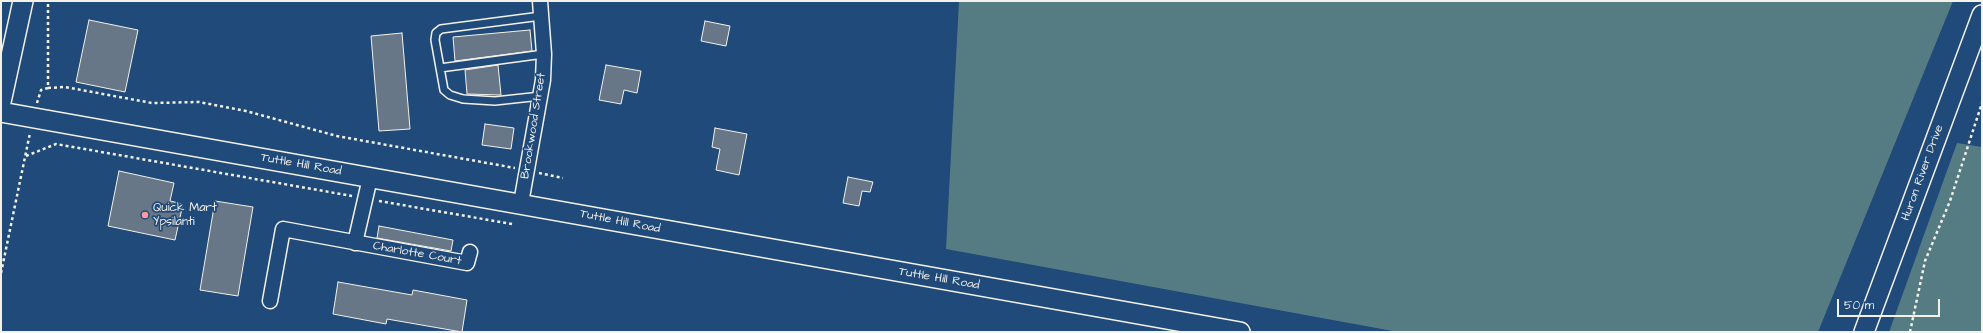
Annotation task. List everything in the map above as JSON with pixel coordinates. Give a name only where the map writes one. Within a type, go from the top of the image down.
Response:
[{"type":"main road","points":[[1,102],[23,1]]},
{"type":"main road","name":"Huron River Drive","points":[[1864,332],[1982,15]]},
{"type":"main road","name":"Tuttle Hill Road","points":[[1,112],[1240,332]]},
{"type":"street","name":"Brookwood Street","points":[[521,204],[541,96],[544,54],[540,1]]},
{"type":"street","name":"Charlotte Court","points":[[355,243],[370,178]]},
{"type":"street","name":"Charlotte Court","points":[[270,301],[283,229],[467,263],[470,252]]},
{"type":"lane","points":[[541,16],[440,29],[436,33],[435,40],[444,90],[450,95],[463,99],[495,101],[541,96]]},
{"type":"lane","points":[[440,68],[544,54]]},
{"type":"path","points":[[48,1],[48,88]]},
{"type":"path","points":[[1,273],[33,117],[41,90],[48,88],[65,87],[152,103],[199,102],[246,111],[337,136],[527,170],[563,178]]},
{"type":"path","points":[[1910,332],[1925,261],[1950,201],[1982,103]]},
{"type":"path","points":[[26,156],[56,144],[512,224]]},
{"type":"green space","points":[[959,1],[1953,1],[1818,332],[1398,332],[946,249]]},
{"type":"green space","points":[[1957,143],[1982,147],[1982,332],[1889,332]]},
{"type":"building","points":[[89,20],[138,30],[125,92],[76,82]]},
{"type":"building","points":[[705,21],[730,26],[726,46],[701,41]]},
{"type":"building","points":[[530,30],[532,51],[455,61],[453,37]]},
{"type":"building","points":[[402,33],[410,129],[379,131],[371,36]]},
{"type":"building","points":[[498,65],[501,95],[467,94],[465,70]]},
{"type":"building","points":[[606,65],[641,71],[637,93],[624,90],[621,104],[599,100]]},
{"type":"building","points":[[485,124],[514,128],[511,149],[482,145]]},
{"type":"building","points":[[715,128],[747,134],[739,175],[716,170],[720,149],[712,147]]},
{"type":"building","name":"Quick Mart Ypsilanti","points":[[119,171],[174,183],[170,201],[183,204],[175,240],[108,226]]},
{"type":"building","points":[[848,177],[873,182],[870,192],[862,191],[859,206],[843,203]]},
{"type":"building","points":[[215,201],[253,207],[238,296],[200,290]]},
{"type":"building","points":[[379,226],[453,240],[451,251],[377,238]]},
{"type":"building","points":[[338,282],[412,295],[413,290],[467,300],[462,332],[387,319],[386,324],[333,314]]},
{"type":"place","name":"Quick Mart Ypsilanti","points":[[145,215]]}]
